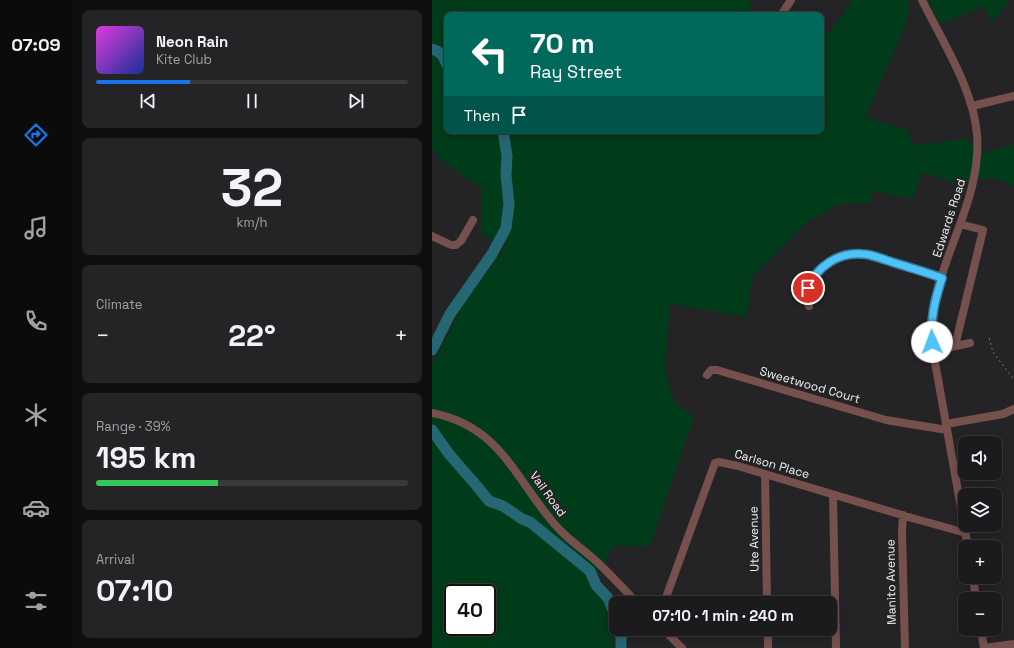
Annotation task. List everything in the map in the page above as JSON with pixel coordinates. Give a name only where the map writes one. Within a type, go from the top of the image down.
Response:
[{"type":"street","points":[[783,12],[791,0]]},
{"type":"street","name":"Edwards Road","points":[[922,0],[959,74],[972,106],[977,133],[977,166],[975,176],[942,278],[933,310],[932,325],[933,351],[967,540]]},
{"type":"street","points":[[972,106],[1014,96]]},
{"type":"street","points":[[432,236],[456,246],[461,241],[472,220]]},
{"type":"street","points":[[955,346],[983,230],[960,224]]},
{"type":"street","points":[[809,306],[808,288],[814,277],[822,268],[832,261],[847,255],[864,254],[942,278]]},
{"type":"street","points":[[933,351],[970,343]]},
{"type":"street","name":"Sweetwood Court","points":[[707,375],[712,370],[717,370],[886,420],[908,424],[947,427],[1003,414],[1014,409]]},
{"type":"street","name":"Vail Road","points":[[434,413],[464,423],[491,441],[507,458],[558,527],[607,572],[630,596]]},
{"type":"street","name":"Carlson Place","points":[[667,596],[715,463],[719,462],[738,466],[966,533]]},
{"type":"street","name":"Ute Avenue","points":[[765,474],[767,596]]},
{"type":"street","points":[[834,495],[836,648]]},
{"type":"street","name":"Manito Avenue","points":[[902,515],[905,648]]},
{"type":"street","points":[[670,636],[682,648]]},
{"type":"street","points":[[768,636],[768,648]]},
{"type":"street","points":[[982,636],[984,648],[1014,644]]},
{"type":"path","points":[[989,338],[993,352],[1014,380]]},
{"type":"green space","points":[[432,0],[749,0],[751,12],[444,12],[444,134],[824,134],[824,36],[832,29],[853,0],[907,0],[910,6],[905,26],[865,117],[907,130],[914,145],[966,139],[982,152],[1014,145],[1014,186],[999,179],[984,178],[962,185],[922,172],[913,199],[872,191],[872,203],[836,205],[806,223],[752,277],[747,317],[670,304],[665,372],[674,401],[694,417],[650,546],[613,546],[598,573],[609,622],[609,636],[612,636],[615,648],[432,648],[432,363],[440,351],[461,307],[507,244],[482,236],[481,188],[442,160],[432,150]]},
{"type":"green space","points":[[928,0],[1010,0],[992,23],[984,7],[939,24]]},
{"type":"waterway","points":[[432,49],[438,51],[444,58]]},
{"type":"waterway","points":[[432,350],[450,314],[492,254],[506,228],[509,204],[506,175],[507,156],[503,134]]},
{"type":"waterway","points":[[432,430],[449,454],[489,501],[503,506],[522,519],[530,522],[590,571],[596,585],[609,600]]},
{"type":"waterway","points":[[621,636],[621,648]]},
{"type":"route","points":[[808,288],[819,270],[825,265],[839,257],[855,254],[864,254],[880,258],[942,278],[935,298],[933,310],[932,342]]}]
